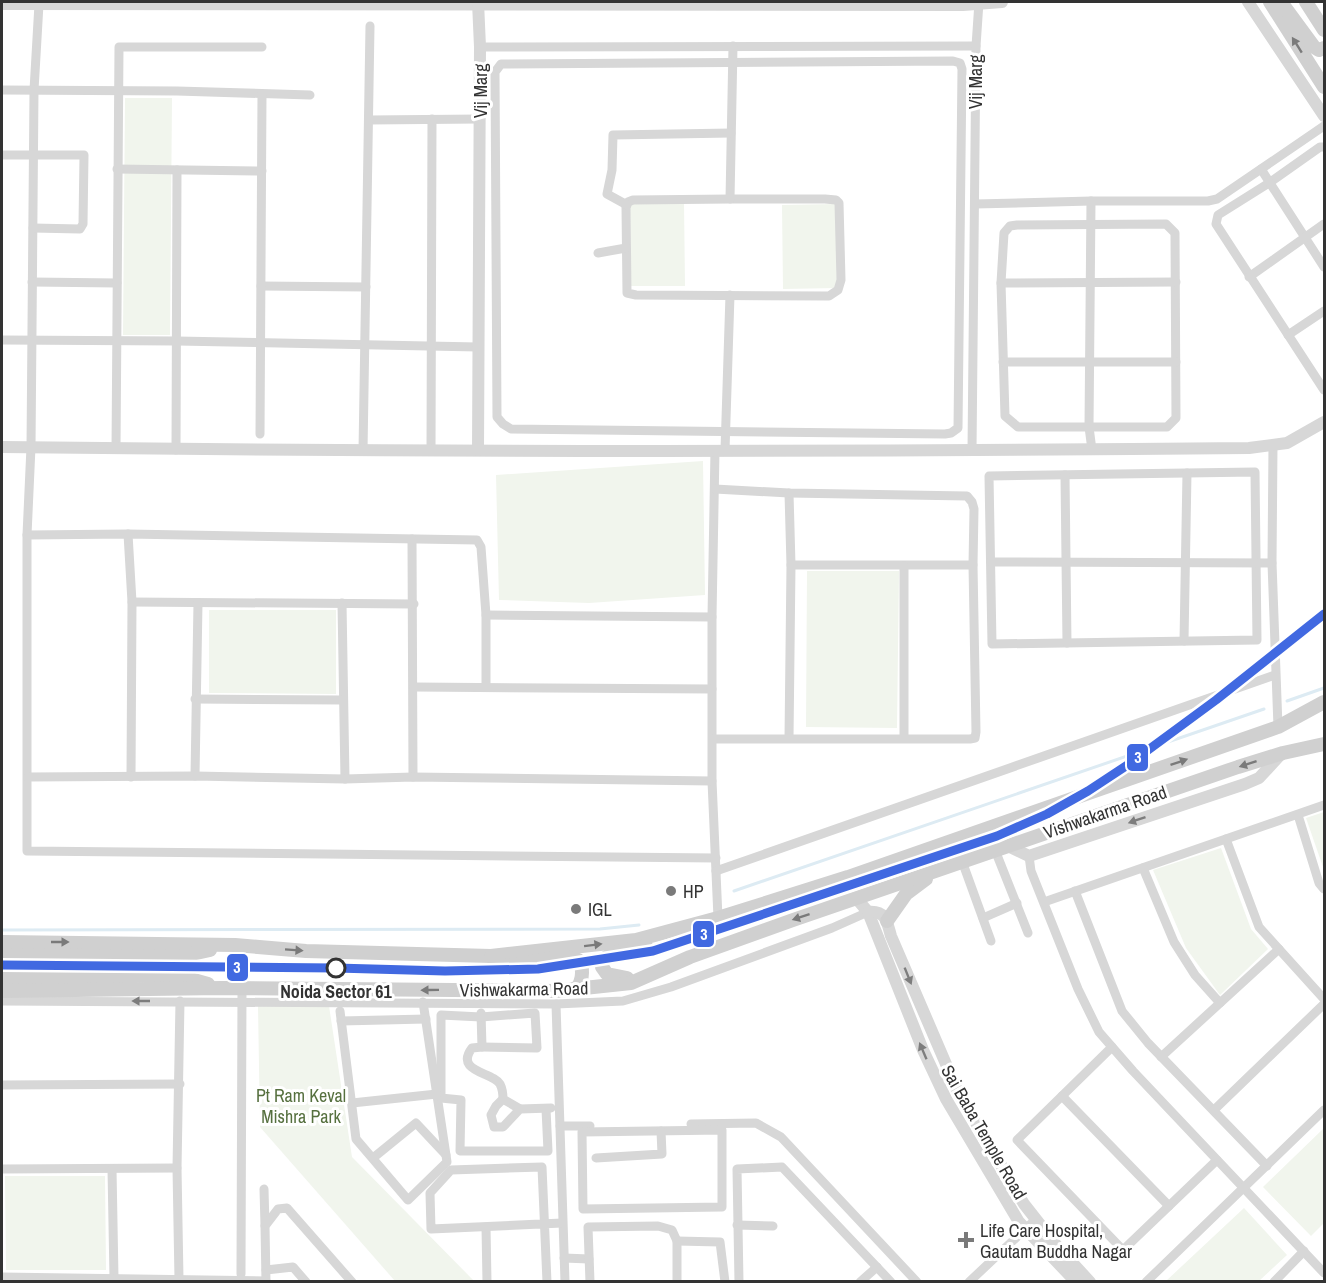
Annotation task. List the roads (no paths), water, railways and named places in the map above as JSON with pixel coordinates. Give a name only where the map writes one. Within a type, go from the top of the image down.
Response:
[{"type":"main road","points":[[1270,2],[1323,83]]},
{"type":"main road","points":[[1281,2],[1314,47],[1319,50],[1324,48]]},
{"type":"main road","points":[[1305,2],[1324,30]]},
{"type":"main road","name":"Vishwakarma Road","points":[[235,945],[306,951],[491,956],[636,940],[718,918],[858,873],[1284,724],[1324,702]]},
{"type":"main road","points":[[1284,724],[1324,712]]},
{"type":"main road","name":"Vishwakarma Road","points":[[222,988],[242,995],[474,999],[575,990],[634,981],[690,957],[962,861],[1283,753],[1324,744]]},
{"type":"main road","points":[[887,921],[912,887],[948,866]]},
{"type":"main road","points":[[634,981],[630,978],[607,974],[602,967],[602,962],[608,955],[647,946],[654,935]]},
{"type":"main road","points":[[2,942],[235,945]]},
{"type":"main road","points":[[2,956],[178,957],[235,945]]},
{"type":"main road","points":[[491,956],[500,965],[506,966],[566,957],[577,959],[581,964],[582,973],[579,987],[575,990]]},
{"type":"main road","points":[[2,979],[176,975],[222,988]]},
{"type":"main road","points":[[2,991],[222,988]]},
{"type":"street","points":[[2,4],[1002,2]]},
{"type":"street","points":[[1248,2],[1324,116]]},
{"type":"street","points":[[478,3],[480,47]]},
{"type":"street","points":[[976,46],[979,3]]},
{"type":"street","points":[[39,4],[34,90],[31,447],[27,535],[27,851],[716,858]]},
{"type":"street","points":[[363,451],[370,26]]},
{"type":"street","points":[[116,448],[119,47],[262,46]]},
{"type":"street","points":[[730,199],[733,46]]},
{"type":"street","name":"Vij Marg","points":[[478,450],[480,47],[976,46],[972,451]]},
{"type":"street","points":[[509,62],[733,63],[960,63],[962,81],[958,428],[945,434],[511,429],[497,417],[495,72],[501,64],[509,62]]},
{"type":"street","points":[[2,90],[310,95]]},
{"type":"street","points":[[260,434],[262,94]]},
{"type":"street","points":[[430,451],[432,119]]},
{"type":"street","points":[[369,120],[480,119]]},
{"type":"street","points":[[975,204],[1208,201],[1217,199],[1324,126]]},
{"type":"street","points":[[627,205],[607,194],[612,170],[613,135],[731,133]]},
{"type":"street","points":[[1324,147],[1320,147],[1218,215],[1215,224],[1324,390]]},
{"type":"street","points":[[2,154],[84,155],[83,224],[80,229],[33,228]]},
{"type":"street","points":[[117,169],[262,171]]},
{"type":"street","points":[[1261,169],[1324,267]]},
{"type":"street","points":[[176,450],[177,170]]},
{"type":"street","points":[[730,199],[836,200],[839,202],[841,280],[838,290],[829,296],[629,295],[627,293],[628,202],[633,200],[730,199]]},
{"type":"street","points":[[1091,201],[1089,427],[1092,450]]},
{"type":"street","points":[[1166,224],[1175,233],[1176,282],[1176,418],[1167,427],[1018,427],[1005,416],[1001,283],[1004,233],[1010,226],[1166,224]]},
{"type":"street","points":[[1249,276],[1324,224]]},
{"type":"street","points":[[598,253],[626,248]]},
{"type":"street","points":[[33,282],[117,283]]},
{"type":"street","points":[[1001,283],[1176,282]]},
{"type":"street","points":[[261,286],[366,287]]},
{"type":"street","points":[[718,918],[712,781],[712,617],[715,489],[720,450],[727,431],[730,295]]},
{"type":"street","points":[[1288,335],[1324,311]]},
{"type":"street","points":[[2,340],[478,347]]},
{"type":"street","points":[[1003,362],[1089,360],[1176,362]]},
{"type":"street","points":[[2,447],[363,451],[972,451],[1249,448],[1287,443],[1324,422]]},
{"type":"street","points":[[1273,445],[1272,563],[1275,675],[1284,724]]},
{"type":"street","points":[[1255,472],[1257,640],[992,644],[989,476],[1187,473],[1255,472]]},
{"type":"street","points":[[1184,641],[1187,473]]},
{"type":"street","points":[[1065,475],[1067,643]]},
{"type":"street","points":[[713,739],[975,738],[974,509],[967,496],[789,493],[715,489]]},
{"type":"street","points":[[789,493],[791,565],[789,738]]},
{"type":"street","points":[[27,535],[128,534],[477,540],[481,547],[486,615],[486,687]]},
{"type":"street","points":[[128,534],[132,602],[130,777]]},
{"type":"street","points":[[412,539],[413,777]]},
{"type":"street","points":[[991,562],[1272,563]]},
{"type":"street","points":[[791,565],[973,566]]},
{"type":"street","points":[[904,566],[904,738]]},
{"type":"street","points":[[132,602],[414,604]]},
{"type":"street","points":[[195,776],[198,603]]},
{"type":"street","points":[[342,603],[345,779]]},
{"type":"street","points":[[486,615],[712,617]]},
{"type":"street","points":[[716,871],[1275,675]]},
{"type":"street","points":[[414,687],[712,689]]},
{"type":"street","points":[[195,699],[343,700]]},
{"type":"street","points":[[1002,848],[1029,856],[1245,784],[1259,778],[1283,753]]},
{"type":"street","points":[[28,777],[195,776],[345,779],[413,777],[712,781]]},
{"type":"street","points":[[1044,902],[1324,806]]},
{"type":"street","points":[[1298,815],[1319,883],[1324,889]]},
{"type":"street","points":[[1226,839],[1258,927],[1324,999]]},
{"type":"street","points":[[1002,848],[1017,903],[1029,933]]},
{"type":"street","points":[[1029,856],[1031,871],[1078,989],[1099,1032],[1324,1273]]},
{"type":"street","points":[[962,861],[991,941]]},
{"type":"street","points":[[1143,868],[1174,942],[1195,975],[1220,1003]]},
{"type":"street","points":[[1075,891],[1122,1011],[1161,1057],[1267,1166]]},
{"type":"street","name":"Sai Baba Temple Road","points":[[857,899],[868,912],[923,1050],[946,1099],[1020,1222],[1076,1281]]},
{"type":"street","points":[[983,918],[1017,903]]},
{"type":"street","points":[[2,1001],[180,1001],[242,995],[423,1002],[474,999],[556,1004],[623,1001],[652,993],[832,928],[868,912]]},
{"type":"street","name":"Sai Baba Temple Road","points":[[868,912],[879,912],[884,915],[928,1025],[958,1092],[1024,1204],[1057,1246],[1090,1281]]},
{"type":"street","points":[[1161,1057],[1279,949]]},
{"type":"street","points":[[240,1279],[242,995]]},
{"type":"street","points":[[474,999],[481,1017],[482,1047]]},
{"type":"street","points":[[180,1001],[177,1168],[180,1279]]},
{"type":"street","points":[[423,1002],[426,1019],[447,1162],[408,1200],[356,1139],[340,1016],[426,1019]]},
{"type":"street","points":[[556,1004],[560,1126],[572,1173],[583,1209],[722,1207],[722,1130],[582,1132],[572,1173],[562,1223],[565,1281]]},
{"type":"street","points":[[1214,1110],[1324,1004]]},
{"type":"street","points":[[520,1109],[503,1127],[494,1127],[491,1115],[503,1098],[501,1084],[494,1078],[474,1070],[469,1063],[469,1053],[472,1048],[482,1047],[537,1048],[534,1014],[481,1017],[441,1015],[441,1098],[462,1100],[460,1151],[548,1151],[546,1108]]},
{"type":"street","points":[[1112,1047],[1017,1140],[1123,1250],[1217,1160]]},
{"type":"street","points":[[2,1085],[180,1084]]},
{"type":"street","points":[[352,1103],[437,1094]]},
{"type":"street","points":[[1062,1096],[1169,1206]]},
{"type":"street","points":[[503,1098],[520,1109],[559,1108]]},
{"type":"street","points":[[1146,1281],[1324,1110]]},
{"type":"street","points":[[373,1158],[416,1123],[446,1155]]},
{"type":"street","points":[[560,1126],[756,1123],[781,1137],[917,1281]]},
{"type":"street","points":[[596,1158],[662,1154],[661,1131]]},
{"type":"street","points":[[547,1281],[544,1224],[542,1167],[451,1170],[430,1193],[431,1229],[486,1227],[544,1224],[562,1223]]},
{"type":"street","points":[[739,1281],[737,1169],[782,1167],[891,1281]]},
{"type":"street","points":[[2,1169],[177,1168]]},
{"type":"street","points":[[112,1169],[114,1278]]},
{"type":"street","points":[[2,1277],[266,1281],[264,1189]]},
{"type":"street","points":[[265,1226],[278,1209],[287,1208],[352,1281]]},
{"type":"street","points":[[969,1281],[1036,1219]]},
{"type":"street","points":[[590,1281],[588,1227],[658,1226],[672,1230],[677,1241],[677,1281]]},
{"type":"street","points":[[737,1226],[773,1226]]},
{"type":"street","points":[[486,1227],[487,1281]]},
{"type":"street","points":[[677,1241],[720,1242],[725,1281]]},
{"type":"street","points":[[1274,1281],[1304,1251]]},
{"type":"street","points":[[564,1258],[589,1258]]},
{"type":"street","points":[[266,1270],[293,1267],[306,1281]]},
{"type":"street","points":[[860,1281],[877,1267]]},
{"type":"waterway","points":[[1287,701],[1324,688]]},
{"type":"waterway","points":[[734,891],[1264,709]]},
{"type":"waterway","points":[[2,930],[600,929],[639,925]]},
{"type":"place","name":"HP","points":[[671,891]]},
{"type":"place","name":"IGL","points":[[576,909]]},
{"type":"place","name":"Noida Sector 61","points":[[336,968]]},
{"type":"place","name":"Life Care Hospital, Gautam Buddha Nagar","points":[[966,1240]]},
{"type":"park label","name":"Pt Ram Keval Mishra Park","points":[[301,1105]]}]
